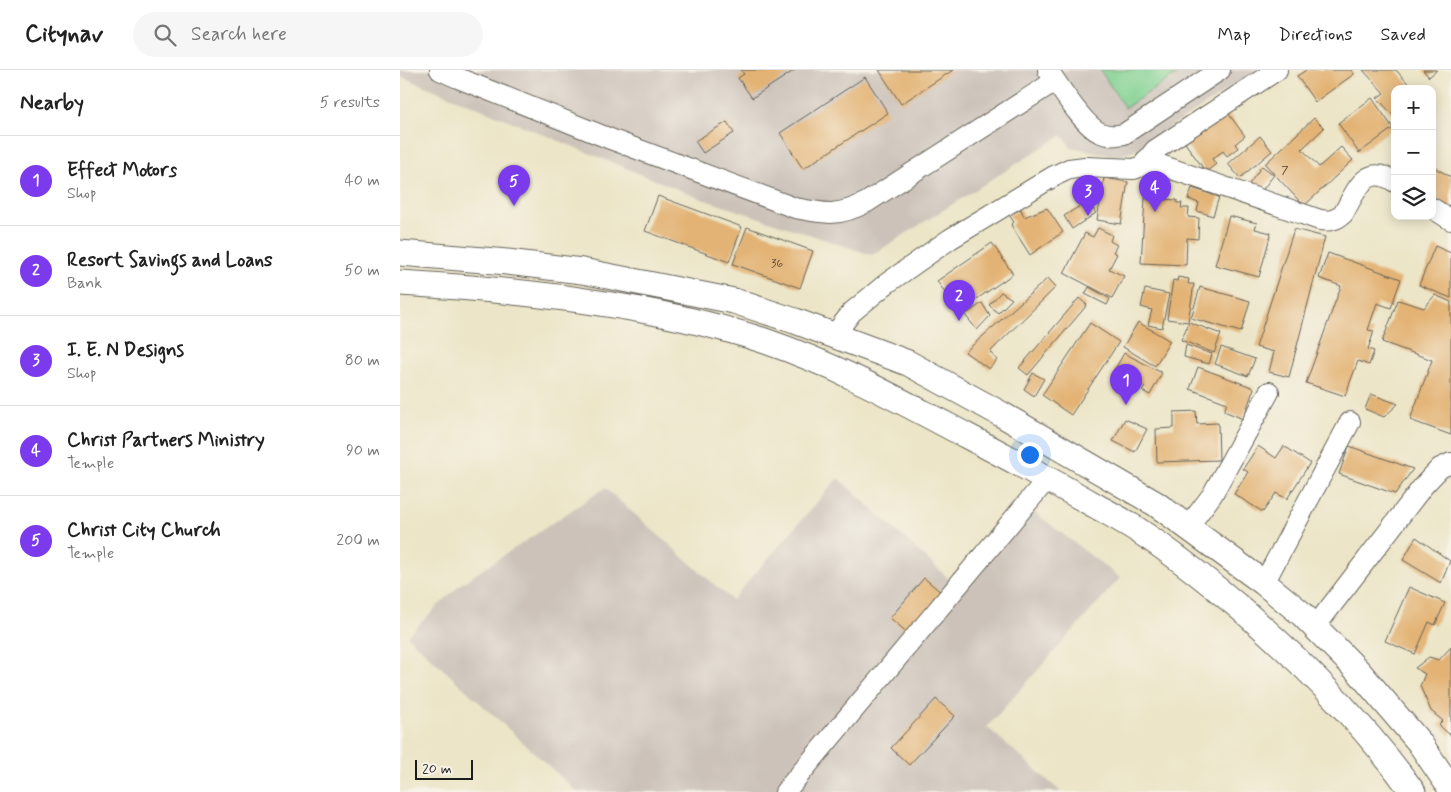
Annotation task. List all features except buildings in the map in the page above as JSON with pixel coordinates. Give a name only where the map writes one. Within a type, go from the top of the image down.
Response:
[{"type":"main road","points":[[400,253],[507,262],[582,271],[734,301],[834,334],[908,362],[1156,504],[1264,583],[1315,627],[1360,673],[1419,742],[1451,789]]},
{"type":"main road","points":[[400,283],[533,295],[623,307],[690,321],[764,341],[833,366],[1048,478],[1142,532],[1213,585],[1282,645],[1340,702],[1392,763],[1413,792]]},
{"type":"street","points":[[440,70],[613,140],[796,208],[823,213],[845,212],[867,202],[1052,75],[1090,127],[1112,136],[1124,134],[1220,70]]},
{"type":"street","points":[[834,334],[852,312],[886,284],[950,239],[1054,176],[1070,169],[1084,167],[1134,169],[1142,166],[1155,150],[1277,70]]},
{"type":"street","points":[[1146,160],[1320,220],[1330,221],[1343,214],[1364,180],[1372,176],[1386,176],[1391,179]]},
{"type":"street","points":[[1436,211],[1451,220]]},
{"type":"street","points":[[1188,527],[1212,495],[1269,392]]},
{"type":"street","points":[[1264,583],[1350,422]]},
{"type":"street","points":[[1315,627],[1424,485],[1440,468],[1451,463]]},
{"type":"street","points":[[784,792],[1048,478]]},
{"type":"shaded area","points":[[400,70],[1259,70],[1133,151],[1125,154],[1115,156],[1071,147],[1062,135],[872,255],[699,198],[400,76]]},
{"type":"shaded area","points":[[838,478],[949,579],[1016,498],[1120,578],[987,727],[1061,792],[577,792],[407,636],[461,584],[605,488],[732,600]]},
{"type":"green space","points":[[1100,70],[1183,70],[1125,108]]},
{"type":"place","name":"Christ City Church","points":[[514,206]]},
{"type":"place","name":"Christ Partners Ministry","points":[[1155,212]]},
{"type":"place","name":"I. E. N Designs","points":[[1088,216]]},
{"type":"place","name":"Resort Savings and Loans","points":[[959,321]]},
{"type":"place","name":"Effect Motors","points":[[1126,405]]}]
